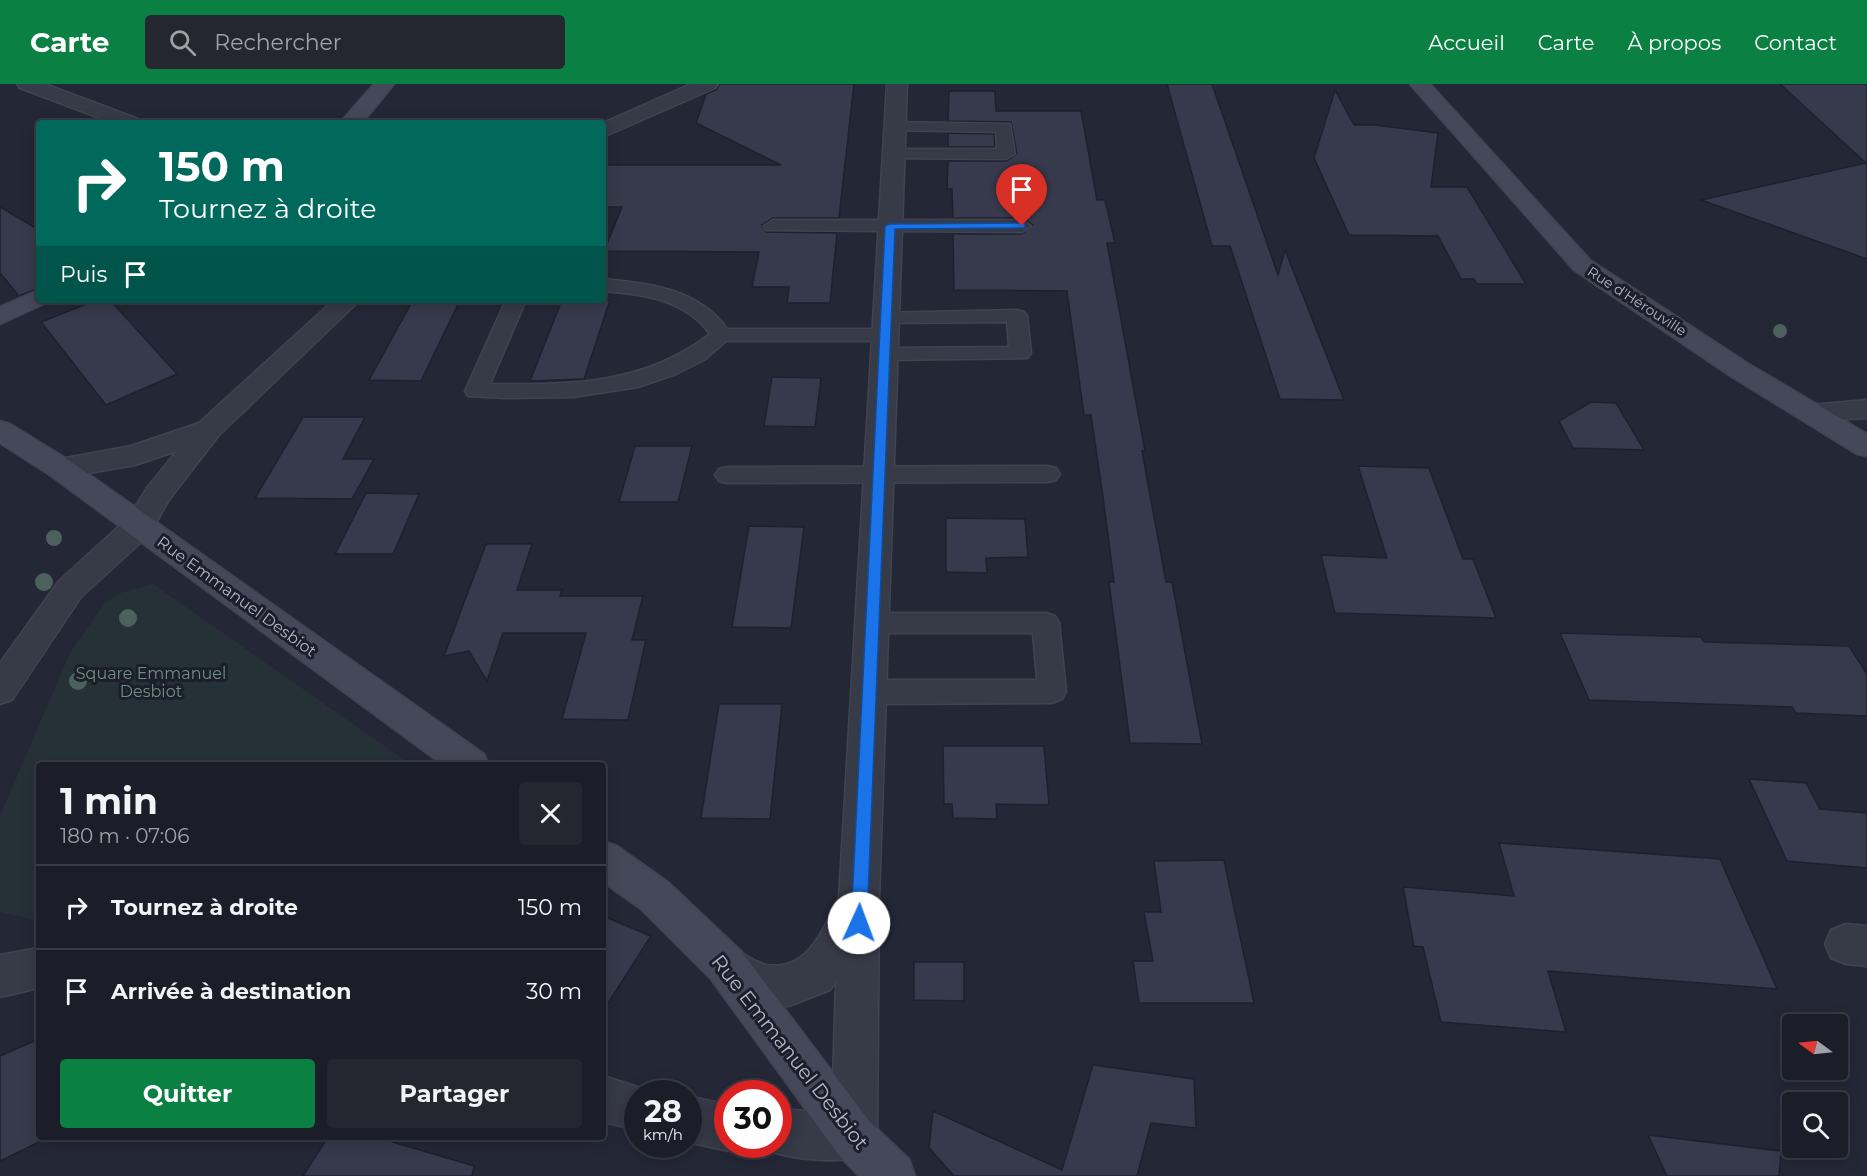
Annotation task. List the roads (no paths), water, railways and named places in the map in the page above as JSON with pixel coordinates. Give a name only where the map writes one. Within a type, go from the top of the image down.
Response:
[{"type":"street","points":[[27,84],[123,120]]},
{"type":"street","points":[[353,120],[384,84]]},
{"type":"street","points":[[606,129],[652,106],[708,84]]},
{"type":"street","points":[[792,1133],[854,1138],[860,899],[897,84]]},
{"type":"street","name":"Rue d'Hérouville","points":[[1420,84],[1582,266],[1738,369],[1867,447]]},
{"type":"street","points":[[0,316],[36,298]]},
{"type":"street","points":[[0,690],[70,589],[139,526],[157,495],[208,429],[345,303]]},
{"type":"street","points":[[1810,412],[1867,409]]},
{"type":"street","points":[[60,468],[135,455],[208,429]]},
{"type":"street","name":"Rue Emmanuel Desbiot","points":[[0,430],[60,468],[467,762]]},
{"type":"street","name":"Rue Emmanuel Desbiot","points":[[606,861],[655,896],[726,965],[854,1138],[892,1176]]},
{"type":"street","points":[[726,965],[761,986],[789,985],[815,975],[829,958],[860,899]]},
{"type":"street","points":[[0,976],[36,969]]},
{"type":"street","points":[[606,1100],[624,1104]]},
{"type":"lane","points":[[1004,127],[1006,154],[894,141],[1004,127]]},
{"type":"lane","points":[[773,226],[1022,226]]},
{"type":"lane","points":[[606,285],[632,287],[696,306],[713,320],[721,335]]},
{"type":"lane","points":[[515,303],[476,391],[553,391],[618,383],[681,365],[706,350],[721,335],[885,335],[1020,353],[1017,316],[885,335]]},
{"type":"lane","points":[[727,475],[1048,474]]},
{"type":"lane","points":[[869,692],[1052,691],[1046,623],[872,623]]},
{"type":"park label","name":"Square Emmanuel Desbiot","points":[[151,682]]}]
